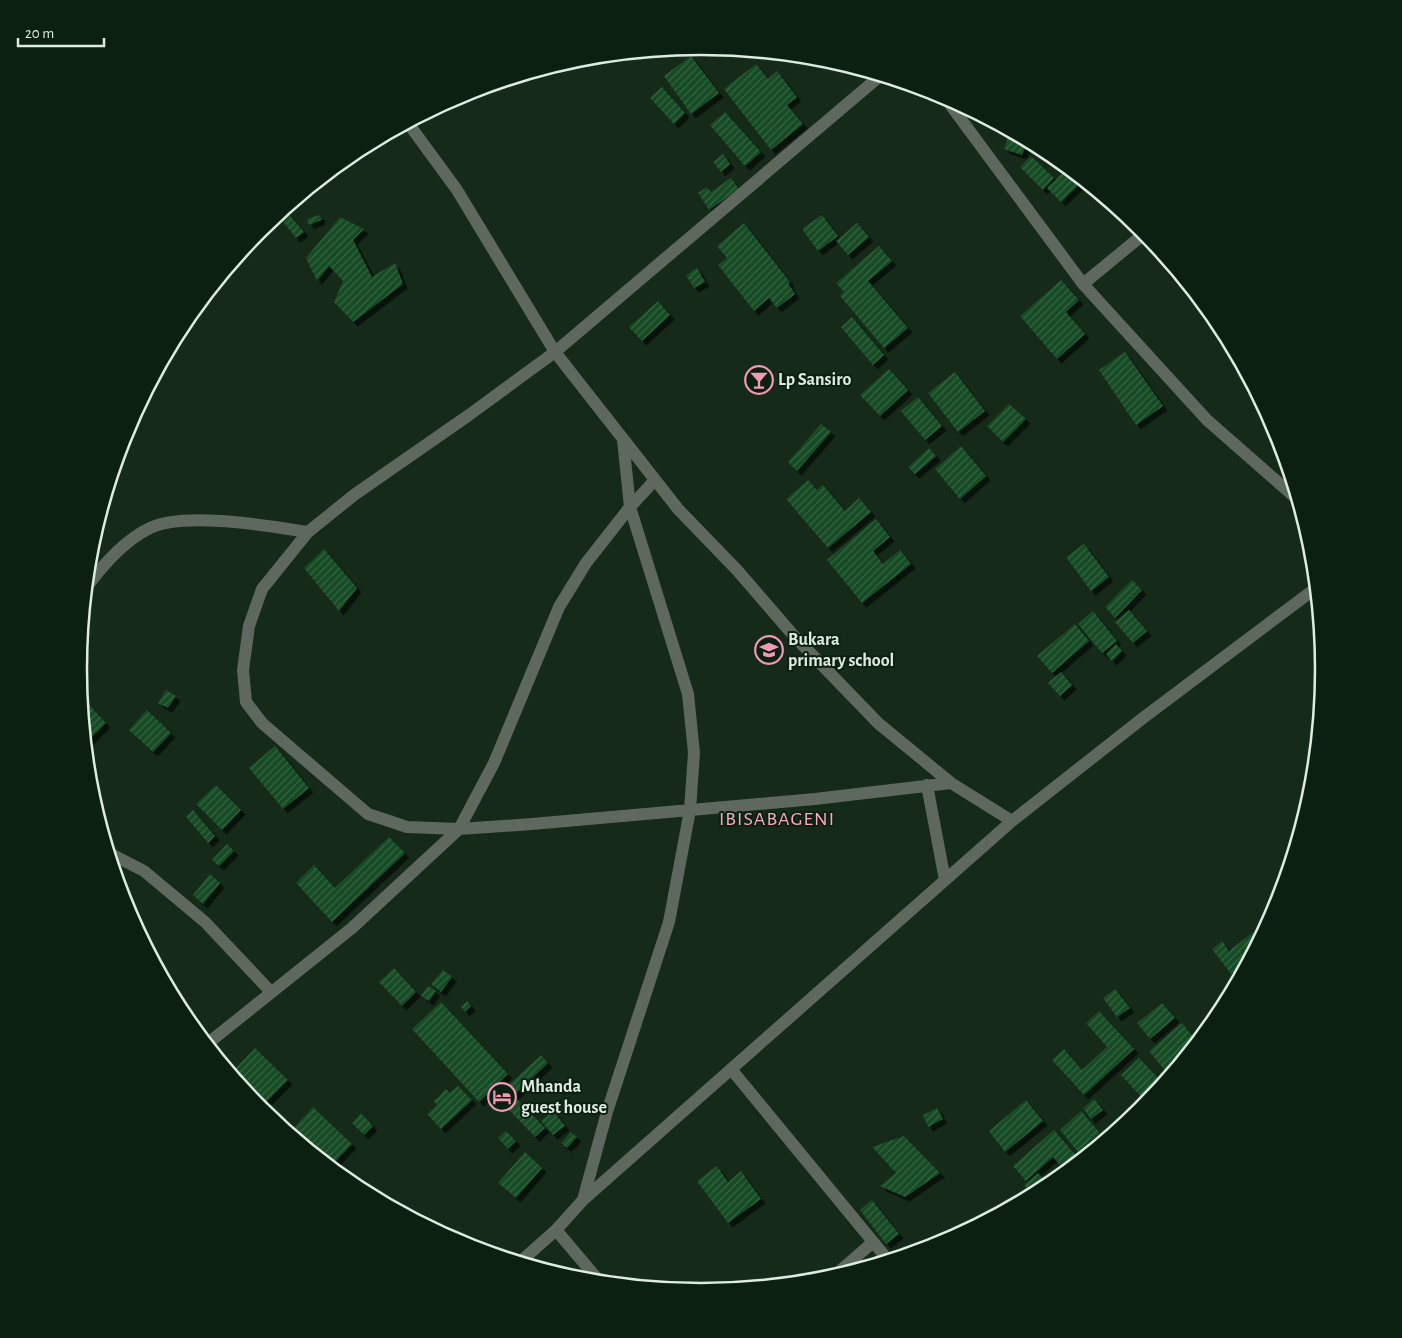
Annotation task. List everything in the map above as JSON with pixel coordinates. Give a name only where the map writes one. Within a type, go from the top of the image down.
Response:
[{"type":"street","points":[[875,81],[555,352],[354,495],[308,532],[262,589],[249,626],[243,670],[246,702],[262,723],[368,814],[407,827],[459,829],[690,810],[951,783]]},
{"type":"street","points":[[953,109],[1084,284],[1207,420],[1288,491]]},
{"type":"street","points":[[411,128],[457,190],[555,352],[678,509],[738,570],[794,636],[878,723],[951,783],[1012,821]]},
{"type":"street","points":[[1084,284],[1138,238]]},
{"type":"street","points":[[583,1200],[608,1112],[669,922],[690,810],[694,753],[688,694],[630,507],[623,440]]},
{"type":"street","points":[[212,1040],[352,928],[459,829],[494,763],[559,607],[586,562],[630,507],[655,480]]},
{"type":"street","points":[[94,578],[126,546],[150,528],[176,522],[251,524],[308,532]]},
{"type":"street","points":[[526,1257],[556,1230],[583,1200],[1012,821],[1143,718],[1310,592]]},
{"type":"street","points":[[927,785],[945,880]]},
{"type":"street","points":[[118,858],[144,871],[205,922],[271,992]]},
{"type":"street","points":[[731,1069],[883,1255]]},
{"type":"street","points":[[556,1230],[592,1273]]},
{"type":"street","points":[[846,1265],[872,1243]]},
{"type":"building","points":[[691,56],[719,93],[691,114],[664,76]]},
{"type":"building","points":[[756,64],[768,79],[777,71],[797,97],[787,105],[803,124],[771,150],[724,89]]},
{"type":"building","points":[[662,87],[685,113],[674,124],[650,98]]},
{"type":"building","points":[[725,112],[761,152],[745,166],[710,125]]},
{"type":"building","points":[[1008,137],[1025,148],[1022,155],[1004,149]]},
{"type":"building","points":[[723,154],[730,164],[721,172],[713,162]]},
{"type":"building","points":[[1031,156],[1054,178],[1043,190],[1020,167]]},
{"type":"building","points":[[1062,173],[1079,185],[1061,202],[1047,188]]},
{"type":"building","points":[[731,178],[739,189],[709,210],[698,193],[707,187],[711,192]]},
{"type":"building","points":[[289,214],[304,232],[296,238],[282,221]]},
{"type":"building","points":[[320,215],[321,220],[309,225],[307,219]]},
{"type":"building","points":[[822,215],[838,236],[818,251],[802,229]]},
{"type":"building","points":[[340,217],[364,229],[353,240],[372,277],[395,263],[403,284],[353,322],[334,302],[343,281],[329,266],[317,281],[306,258]]},
{"type":"building","points":[[744,223],[790,282],[788,283],[795,294],[777,308],[769,298],[754,311],[718,265],[727,258],[717,246]]},
{"type":"building","points":[[857,223],[869,237],[848,255],[836,241]]},
{"type":"building","points":[[879,246],[892,261],[868,281],[908,328],[884,348],[840,296],[844,292],[836,283]]},
{"type":"building","points":[[697,268],[705,282],[694,288],[686,275]]},
{"type":"building","points":[[1061,280],[1079,300],[1066,312],[1085,334],[1057,359],[1020,316]]},
{"type":"building","points":[[658,301],[670,315],[642,341],[629,327]]},
{"type":"building","points":[[852,317],[884,355],[873,365],[841,327]]},
{"type":"building","points":[[1125,352],[1163,406],[1136,425],[1099,370]]},
{"type":"building","points":[[889,369],[908,390],[880,416],[860,395]]},
{"type":"building","points":[[955,372],[985,411],[958,432],[928,393]]},
{"type":"building","points":[[918,397],[942,426],[925,440],[901,411]]},
{"type":"building","points":[[1009,404],[1026,419],[1003,442],[987,426]]},
{"type":"building","points":[[821,424],[831,432],[797,471],[788,462]]},
{"type":"building","points":[[961,446],[986,476],[960,499],[935,469]]},
{"type":"building","points":[[929,448],[936,456],[915,474],[908,467]]},
{"type":"building","points":[[808,480],[817,490],[823,485],[845,511],[859,498],[871,512],[828,548],[786,499]]},
{"type":"building","points":[[876,519],[890,537],[873,551],[883,564],[900,550],[911,564],[862,603],[827,560]]},
{"type":"building","points":[[1084,544],[1109,577],[1091,591],[1066,557]]},
{"type":"building","points":[[324,549],[357,588],[339,611],[304,568]]},
{"type":"building","points":[[1132,580],[1142,590],[1115,618],[1105,607]]},
{"type":"building","points":[[1129,610],[1147,631],[1133,643],[1115,622]]},
{"type":"building","points":[[1093,611],[1117,641],[1102,653],[1078,624]]},
{"type":"building","points":[[1075,624],[1089,641],[1052,673],[1037,656]]},
{"type":"building","points":[[1116,644],[1122,651],[1112,661],[1106,654]]},
{"type":"building","points":[[1061,672],[1072,685],[1060,696],[1048,683]]},
{"type":"building","points":[[166,690],[176,696],[168,708],[158,703]]},
{"type":"building","points":[[88,703],[106,723],[91,738]]},
{"type":"building","points":[[147,710],[171,733],[153,752],[129,730]]},
{"type":"building","points":[[275,746],[309,788],[283,809],[249,768]]},
{"type":"building","points":[[216,785],[241,810],[222,830],[196,804]]},
{"type":"building","points":[[193,810],[215,836],[208,843],[186,817]]},
{"type":"building","points":[[389,837],[405,853],[332,922],[296,883],[314,865],[335,888]]},
{"type":"building","points":[[227,844],[234,851],[219,866],[212,860]]},
{"type":"building","points":[[210,874],[220,883],[203,904],[193,895]]},
{"type":"building","points":[[1257,929],[1237,970],[1231,974],[1212,949],[1222,941],[1229,951]]},
{"type":"building","points":[[394,968],[416,992],[402,1006],[379,982]]},
{"type":"building","points":[[443,970],[452,977],[441,992],[431,984]]},
{"type":"building","points":[[428,986],[436,991],[429,1001],[421,996]]},
{"type":"building","points":[[1115,989],[1130,1008],[1117,1017],[1103,998]]},
{"type":"building","points":[[467,1001],[471,1006],[465,1012],[461,1007]]},
{"type":"building","points":[[441,1002],[508,1074],[479,1102],[412,1029]]},
{"type":"building","points":[[1162,1003],[1175,1018],[1150,1039],[1137,1023]]},
{"type":"building","points":[[1099,1011],[1134,1049],[1084,1095],[1052,1060],[1064,1049],[1082,1070],[1107,1047],[1086,1023]]},
{"type":"building","points":[[1182,1023],[1193,1036],[1165,1071],[1149,1051]]},
{"type":"building","points":[[255,1048],[288,1080],[266,1102],[235,1069]]},
{"type":"building","points":[[541,1055],[548,1063],[505,1104],[497,1096]]},
{"type":"building","points":[[1139,1058],[1159,1078],[1141,1097],[1121,1075]]},
{"type":"building","points":[[458,1086],[472,1100],[441,1129],[427,1114],[437,1105],[434,1101],[446,1089],[450,1093]]},
{"type":"building","points":[[517,1099],[545,1128],[535,1137],[507,1108]]},
{"type":"building","points":[[1094,1099],[1103,1110],[1091,1119],[1083,1108]]},
{"type":"building","points":[[1026,1100],[1043,1121],[1005,1152],[989,1131]]},
{"type":"building","points":[[313,1107],[352,1144],[335,1162],[293,1128]]},
{"type":"building","points":[[937,1108],[943,1119],[928,1127],[923,1115]]},
{"type":"building","points":[[553,1111],[565,1126],[553,1135],[541,1121]]},
{"type":"building","points":[[1081,1111],[1100,1133],[1078,1152],[1060,1130]]},
{"type":"building","points":[[361,1113],[373,1126],[364,1135],[352,1123]]},
{"type":"building","points":[[1054,1130],[1076,1155],[1061,1166],[1053,1157],[1026,1181],[1013,1166]]},
{"type":"building","points":[[506,1131],[516,1141],[508,1149],[498,1138]]},
{"type":"building","points":[[571,1132],[577,1137],[567,1148],[561,1143]]},
{"type":"building","points":[[904,1136],[940,1173],[905,1197],[880,1186],[896,1173],[872,1147]]},
{"type":"building","points":[[525,1152],[542,1168],[516,1198],[498,1183]]},
{"type":"building","points":[[717,1166],[728,1182],[741,1171],[761,1199],[728,1223],[697,1181]]},
{"type":"building","points":[[1038,1173],[1043,1179],[1027,1189],[1024,1185]]},
{"type":"building","points":[[872,1200],[899,1234],[886,1244],[860,1210]]},
{"type":"place","name":"Lp Sansiro","points":[[759,380]]},
{"type":"place","name":"Bukara primary school","points":[[769,650]]},
{"type":"place","name":"Mhanda guest house","points":[[502,1097]]},
{"type":"district","name":"IBISABAGENI","points":[[777,819]]}]
